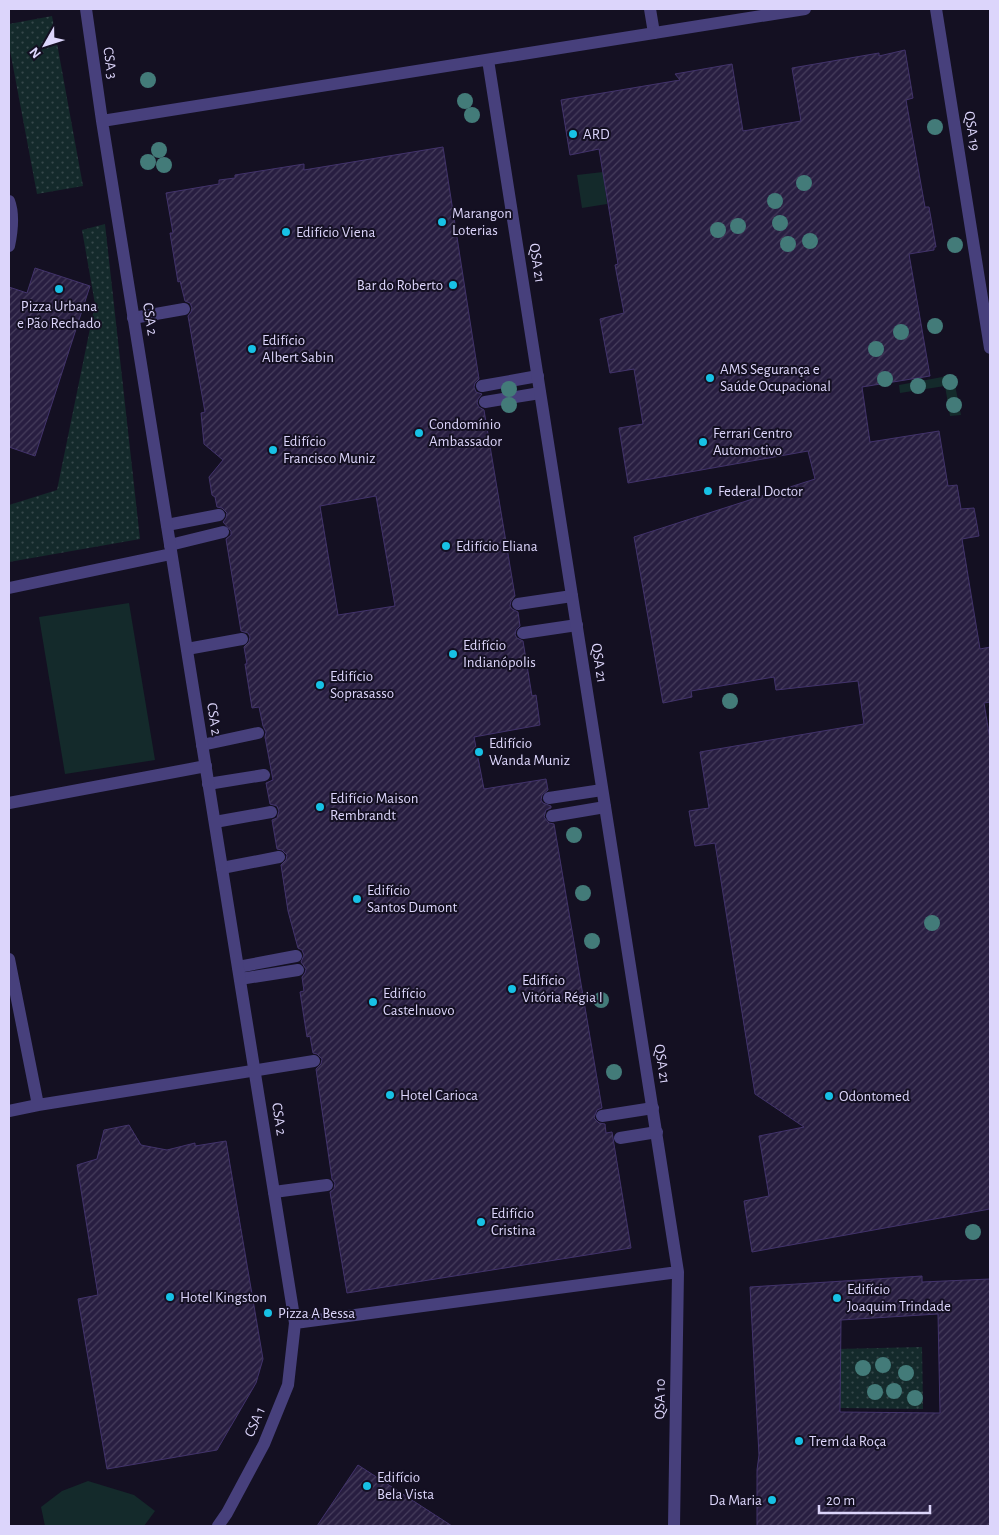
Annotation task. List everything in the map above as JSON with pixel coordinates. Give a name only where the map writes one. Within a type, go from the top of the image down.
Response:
[{"type":"street","name":"CSA 3","points":[[86,9],[102,121]]},
{"type":"street","points":[[650,9],[654,33]]},
{"type":"street","points":[[102,121],[654,33],[759,12],[805,9]]},
{"type":"street","name":"QSA 19","points":[[936,9],[990,348]]},
{"type":"street","name":"QSA 21","points":[[488,60],[678,1272]]},
{"type":"street","name":"CSA 2","points":[[102,121],[295,1323]]},
{"type":"street","points":[[9,200],[12,208],[9,246]]},
{"type":"street","points":[[134,318],[184,309]]},
{"type":"street","points":[[482,386],[538,376]]},
{"type":"street","points":[[485,402],[540,393]]},
{"type":"street","points":[[167,525],[219,515]]},
{"type":"street","points":[[9,588],[171,549],[223,532]]},
{"type":"street","points":[[518,604],[572,596]]},
{"type":"street","points":[[523,633],[577,625]]},
{"type":"street","points":[[187,649],[242,639]]},
{"type":"street","points":[[202,745],[258,733]]},
{"type":"street","points":[[9,803],[206,766]]},
{"type":"street","points":[[208,784],[264,774]]},
{"type":"street","points":[[549,798],[602,790]]},
{"type":"street","points":[[552,816],[605,807]]},
{"type":"street","points":[[214,822],[271,812]]},
{"type":"street","points":[[222,868],[279,857]]},
{"type":"street","points":[[239,973],[296,956]]},
{"type":"street","points":[[9,959],[38,1105]]},
{"type":"street","points":[[239,973],[298,970]]},
{"type":"street","points":[[9,1112],[38,1105],[314,1061]]},
{"type":"street","points":[[602,1116],[653,1108]]},
{"type":"street","points":[[620,1138],[657,1132]]},
{"type":"street","points":[[274,1192],[327,1185]]},
{"type":"street","points":[[295,1323],[678,1272]]},
{"type":"street","name":"QSA 10","points":[[674,1526],[678,1272]]},
{"type":"street","name":"CSA 1","points":[[218,1526],[264,1444],[288,1385],[295,1323]]},
{"type":"green space","points":[[52,16],[83,186],[37,194],[9,45],[9,24]]},
{"type":"green space","points":[[603,172],[607,204],[582,208],[577,175]]},
{"type":"green space","points":[[105,224],[140,539],[9,562],[9,505],[57,490],[95,304],[82,230]]},
{"type":"green space","points":[[953,375],[961,415],[950,416],[945,386],[900,393],[899,385]]},
{"type":"green space","points":[[129,603],[155,760],[65,774],[39,617]]},
{"type":"green space","points":[[922,1347],[923,1409],[839,1408],[837,1349]]},
{"type":"green space","points":[[88,1481],[134,1495],[155,1511],[144,1526],[45,1526],[41,1507],[62,1491]]},
{"type":"building","points":[[905,50],[913,98],[906,100],[925,207],[929,207],[936,247],[934,247],[934,250],[909,254],[930,376],[862,387],[870,442],[939,431],[948,486],[957,485],[961,509],[974,508],[979,536],[962,539],[980,649],[990,647],[990,702],[984,703],[990,739],[990,1209],[752,1252],[744,1201],[769,1196],[759,1136],[804,1127],[755,1094],[715,843],[695,846],[689,811],[709,808],[700,752],[864,724],[858,681],[776,690],[774,677],[691,691],[692,697],[663,703],[634,537],[815,479],[808,451],[628,483],[619,428],[643,424],[634,369],[610,373],[600,319],[624,313],[615,265],[618,264],[599,149],[570,155],[561,100],[680,80],[675,74],[732,64],[743,131],[801,121],[792,68],[879,53],[879,56]]},
{"type":"building","points":[[443,147],[479,379],[474,387],[476,392],[482,394],[477,403],[484,410],[515,596],[510,606],[518,612],[520,626],[516,630],[515,635],[523,641],[532,696],[536,695],[540,725],[474,737],[484,789],[546,779],[548,790],[542,795],[541,800],[543,803],[551,806],[551,808],[546,810],[544,817],[549,823],[554,824],[602,1108],[597,1110],[594,1118],[599,1123],[605,1124],[606,1133],[612,1132],[631,1248],[347,1293],[330,1192],[334,1189],[335,1183],[332,1179],[316,1069],[321,1064],[322,1059],[313,1053],[310,1036],[307,1037],[300,992],[304,991],[302,977],[306,969],[301,962],[304,955],[302,950],[298,948],[288,911],[281,865],[286,860],[287,855],[282,850],[277,849],[272,820],[277,818],[279,811],[277,806],[270,804],[266,783],[273,780],[265,737],[266,732],[259,707],[252,708],[245,664],[247,664],[244,647],[249,642],[250,637],[248,633],[241,631],[226,539],[231,535],[231,531],[223,522],[227,513],[222,508],[217,507],[215,497],[212,495],[209,477],[223,460],[204,444],[201,413],[205,412],[188,316],[192,308],[190,303],[185,301],[180,281],[178,282],[170,233],[173,233],[166,193],[219,184],[219,180],[235,178],[235,175],[304,164],[304,170]],"holes":[[[376,496],[395,606],[338,615],[320,506]]]},
{"type":"building","points":[[35,268],[90,286],[35,456],[9,447],[9,287],[27,293]]},
{"type":"building","name":"Hotel Kingston","points":[[129,1125],[141,1145],[167,1150],[195,1143],[195,1146],[226,1141],[263,1359],[256,1383],[217,1450],[107,1469],[78,1299],[98,1295],[77,1165],[97,1159],[104,1130]]},
{"type":"building","points":[[922,1276],[922,1282],[990,1279],[990,1526],[757,1526],[757,1470],[759,1455],[750,1287]],"holes":[[[938,1314],[940,1413],[840,1412],[841,1320]]]},
{"type":"building","name":"Edifício Bela Vista","points":[[358,1465],[452,1526],[317,1526]]},
{"type":"place","name":"ARD","points":[[573,134]]},
{"type":"place","name":"Marangon Loterias","points":[[442,222]]},
{"type":"place","name":"Edifício Viena","points":[[286,232]]},
{"type":"place","name":"Bar do Roberto","points":[[453,285]]},
{"type":"place","name":"Pizza Urbana e Pão Rechado","points":[[59,289]]},
{"type":"place","name":"Edifício Albert Sabin","points":[[252,349]]},
{"type":"place","name":"AMS Segurança e Saúde Ocupacional","points":[[710,378]]},
{"type":"place","name":"Condomínio Ambassador","points":[[419,433]]},
{"type":"place","name":"Ferrari Centro Automotivo","points":[[703,442]]},
{"type":"place","name":"Edifício Francisco Muniz","points":[[273,450]]},
{"type":"place","name":"Federal Doctor","points":[[708,491]]},
{"type":"place","name":"Edifício Eliana","points":[[446,546]]},
{"type":"place","name":"Edifício Indianópolis","points":[[453,654]]},
{"type":"place","name":"Edifício Soprasasso","points":[[320,685]]},
{"type":"place","name":"Edifício Wanda Muniz","points":[[479,752]]},
{"type":"place","name":"Edifício Maison Rembrandt","points":[[320,807]]},
{"type":"place","name":"Edifício Santos Dumont","points":[[357,899]]},
{"type":"place","name":"Edifício Vitória Régia I","points":[[512,989]]},
{"type":"place","name":"Edifício Castelnuovo","points":[[373,1002]]},
{"type":"place","name":"Hotel Carioca","points":[[390,1095]]},
{"type":"place","name":"Odontomed","points":[[829,1096]]},
{"type":"place","name":"Edifício Cristina","points":[[481,1222]]},
{"type":"place","name":"Hotel Kingston","points":[[170,1297]]},
{"type":"place","name":"Edifício Joaquim Trindade","points":[[837,1298]]},
{"type":"place","name":"Pizza A Bessa","points":[[268,1313]]},
{"type":"place","name":"Trem da Roça","points":[[799,1441]]},
{"type":"place","name":"Edifício Bela Vista","points":[[367,1486]]},
{"type":"place","name":"Da Maria","points":[[772,1500]]}]
